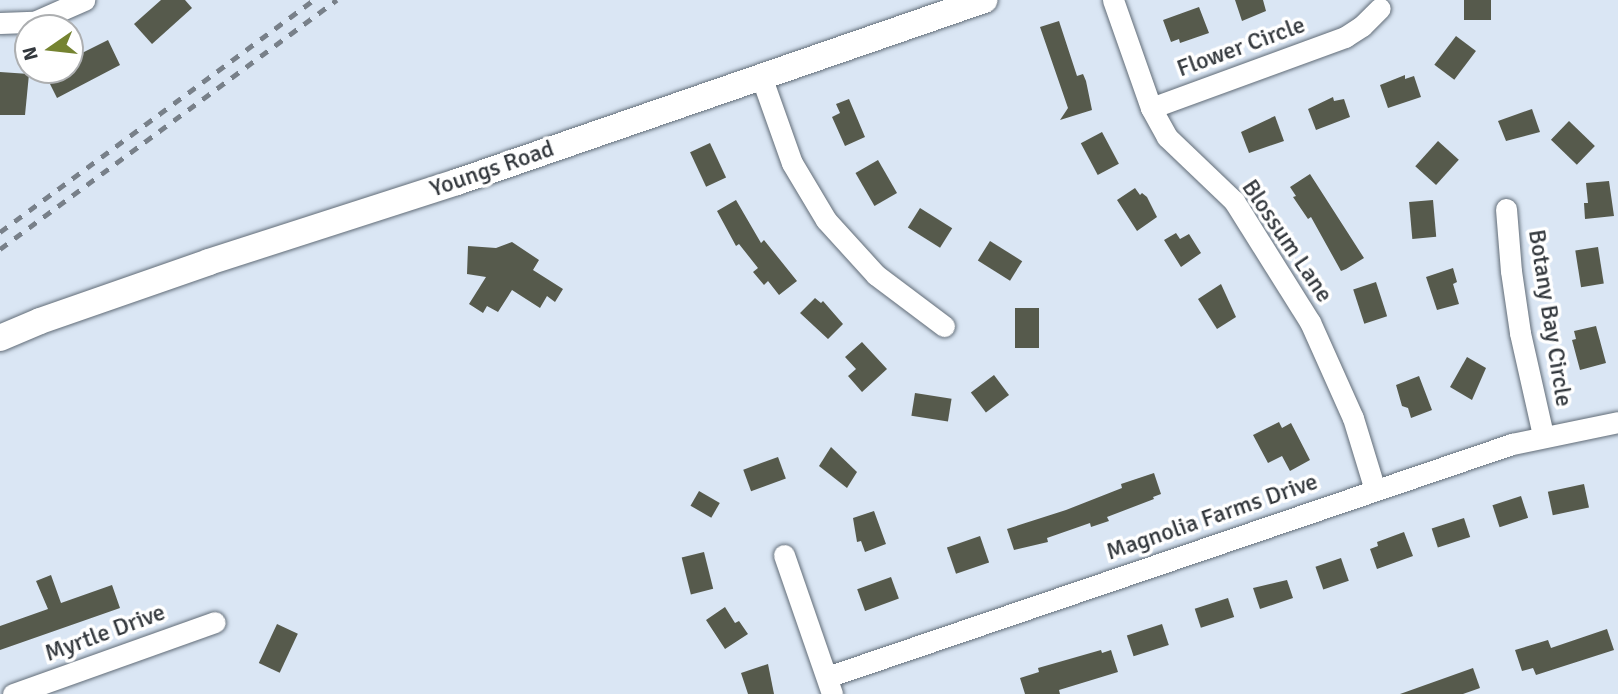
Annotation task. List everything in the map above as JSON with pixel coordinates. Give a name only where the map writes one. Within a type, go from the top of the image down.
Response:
[{"type":"street","points":[[0,23],[34,22],[84,0]]},
{"type":"street","name":"Youngs Road","points":[[0,338],[157,280],[457,181],[984,0]]},
{"type":"street","name":"Blossum Lane","points":[[1114,0],[1152,107],[1167,137],[1182,155],[1215,181],[1234,201],[1310,322],[1353,418],[1375,490]]},
{"type":"street","name":"Flower Circle","points":[[1152,107],[1345,37],[1380,8]]},
{"type":"street","points":[[761,76],[792,163],[826,220],[876,275],[944,326]]},
{"type":"street","name":"Botany Bay Circle","points":[[1506,209],[1520,333],[1543,435]]},
{"type":"street","name":"Magnolia Farms Drive","points":[[829,685],[1375,490],[1543,435],[1618,422]]},
{"type":"street","points":[[784,555],[829,685]]},
{"type":"street","name":"Myrtle Drive","points":[[13,694],[215,622]]},
{"type":"building","points":[[161,0],[185,0],[192,8],[152,44],[134,24]]},
{"type":"building","points":[[1235,0],[1263,0],[1266,11],[1242,21]]},
{"type":"building","points":[[1464,0],[1491,0],[1491,20],[1464,20]]},
{"type":"building","points":[[1199,7],[1209,33],[1180,43],[1179,39],[1171,42],[1163,20]]},
{"type":"building","points":[[1059,21],[1077,76],[1083,74],[1086,81],[1092,110],[1060,120],[1068,108],[1040,27]]},
{"type":"building","points":[[1456,36],[1476,51],[1454,80],[1434,65]]},
{"type":"building","points":[[108,40],[120,65],[84,84],[84,52]]},
{"type":"building","points":[[0,72],[14,73],[14,84],[28,84],[25,115],[0,115]]},
{"type":"building","points":[[1405,75],[1405,79],[1414,76],[1421,97],[1388,108],[1380,85]]},
{"type":"building","points":[[50,84],[84,84],[57,98]]},
{"type":"building","points":[[1333,97],[1334,101],[1344,99],[1350,117],[1316,130],[1308,109]]},
{"type":"building","points":[[849,99],[865,137],[845,146],[832,117],[840,113],[836,104]]},
{"type":"building","points":[[1532,109],[1540,132],[1506,141],[1498,121]]},
{"type":"building","points":[[1275,116],[1284,141],[1249,153],[1241,132]]},
{"type":"building","points":[[1569,121],[1595,146],[1577,165],[1551,140]]},
{"type":"building","points":[[1102,132],[1119,164],[1098,175],[1081,143]]},
{"type":"building","points":[[1438,141],[1459,160],[1436,185],[1415,166]]},
{"type":"building","points":[[710,143],[726,177],[706,187],[690,152]]},
{"type":"building","points":[[878,160],[897,193],[874,206],[855,173]]},
{"type":"building","points":[[1310,174],[1364,258],[1341,271],[1311,217],[1308,219],[1293,197],[1296,196],[1290,187]]},
{"type":"building","points":[[1609,181],[1614,216],[1585,219],[1584,203],[1588,203],[1586,183]]},
{"type":"building","points":[[1135,188],[1140,195],[1142,193],[1147,197],[1157,217],[1137,231],[1117,200]]},
{"type":"building","points":[[736,200],[761,243],[764,240],[797,281],[779,295],[768,281],[764,285],[753,272],[758,268],[739,244],[736,246],[717,211]]},
{"type":"building","points":[[1433,200],[1436,237],[1412,239],[1409,202]]},
{"type":"building","points":[[920,208],[952,228],[940,248],[908,228]]},
{"type":"building","points":[[1176,233],[1180,239],[1189,234],[1201,253],[1181,267],[1164,240]]},
{"type":"building","points":[[990,241],[1022,261],[1010,281],[978,261]]},
{"type":"building","points":[[512,242],[539,260],[533,270],[563,289],[555,302],[547,296],[540,308],[512,290],[498,312],[487,306],[483,313],[469,304],[486,277],[467,274],[468,246],[496,248]]},
{"type":"building","points":[[1598,247],[1604,284],[1581,287],[1575,251]]},
{"type":"building","points":[[1453,268],[1457,282],[1453,284],[1459,304],[1437,310],[1426,277]]},
{"type":"building","points":[[1376,282],[1387,316],[1364,324],[1353,289]]},
{"type":"building","points":[[1221,284],[1236,317],[1217,329],[1198,299]]},
{"type":"building","points":[[815,298],[821,303],[823,301],[843,324],[828,339],[800,313]]},
{"type":"building","points":[[1015,308],[1039,308],[1039,348],[1015,348]]},
{"type":"building","points":[[1596,326],[1606,363],[1580,370],[1572,340],[1576,339],[1574,331]]},
{"type":"building","points":[[862,342],[887,369],[862,392],[848,376],[856,369],[845,357]]},
{"type":"building","points":[[1467,357],[1486,368],[1472,400],[1450,387]]},
{"type":"building","points":[[994,375],[1009,395],[986,412],[971,392]]},
{"type":"building","points":[[1419,376],[1432,410],[1411,418],[1408,408],[1402,406],[1396,385]]},
{"type":"building","points":[[915,393],[952,399],[948,422],[911,416]]},
{"type":"building","points":[[1279,422],[1282,428],[1291,423],[1310,460],[1290,471],[1282,456],[1268,463],[1253,435]]},
{"type":"building","points":[[831,447],[857,472],[847,488],[819,466]]},
{"type":"building","points":[[778,457],[786,479],[751,491],[743,470]]},
{"type":"building","points":[[1154,473],[1161,494],[1153,497],[1154,499],[1107,517],[1109,521],[1091,527],[1090,523],[1047,538],[1048,542],[1014,550],[1007,529],[1066,510],[1122,488],[1121,484]]},
{"type":"building","points":[[1584,484],[1589,507],[1553,515],[1548,492]]},
{"type":"building","points":[[699,491],[720,503],[711,518],[690,506]]},
{"type":"building","points":[[1521,496],[1528,518],[1500,527],[1492,505]]},
{"type":"building","points":[[874,511],[886,544],[865,552],[861,541],[857,542],[853,518]]},
{"type":"building","points":[[1464,518],[1470,537],[1438,548],[1432,529]]},
{"type":"building","points":[[1404,532],[1413,556],[1377,569],[1370,549],[1378,546],[1377,542]]},
{"type":"building","points":[[980,536],[989,562],[956,574],[947,547]]},
{"type":"building","points":[[704,552],[713,589],[691,594],[682,558]]},
{"type":"building","points":[[1341,558],[1349,581],[1323,589],[1315,567]]},
{"type":"building","points":[[51,575],[61,603],[112,585],[120,608],[0,650],[0,626],[48,609],[36,581]]},
{"type":"building","points":[[891,577],[899,599],[865,611],[857,589]]},
{"type":"building","points":[[1287,580],[1293,598],[1260,609],[1253,588]]},
{"type":"building","points":[[1228,598],[1234,617],[1201,628],[1195,609]]},
{"type":"building","points":[[725,607],[735,623],[739,621],[748,634],[725,649],[706,620]]},
{"type":"building","points":[[277,624],[298,634],[280,673],[259,663]]},
{"type":"building","points":[[1162,624],[1169,645],[1134,656],[1127,635]]},
{"type":"building","points":[[1607,629],[1614,650],[1536,675],[1533,668],[1522,671],[1515,650],[1548,640],[1551,648]]},
{"type":"building","points":[[1101,650],[1102,653],[1111,650],[1118,672],[1059,690],[1060,694],[1025,694],[1020,678],[1039,672],[1038,668]]},
{"type":"building","points":[[768,664],[774,694],[748,694],[741,673]]},
{"type":"building","points":[[1473,668],[1480,688],[1463,694],[1400,694]]},
{"type":"railway","points":[[0,232],[313,0]]},
{"type":"railway","points":[[0,249],[337,0]]}]
